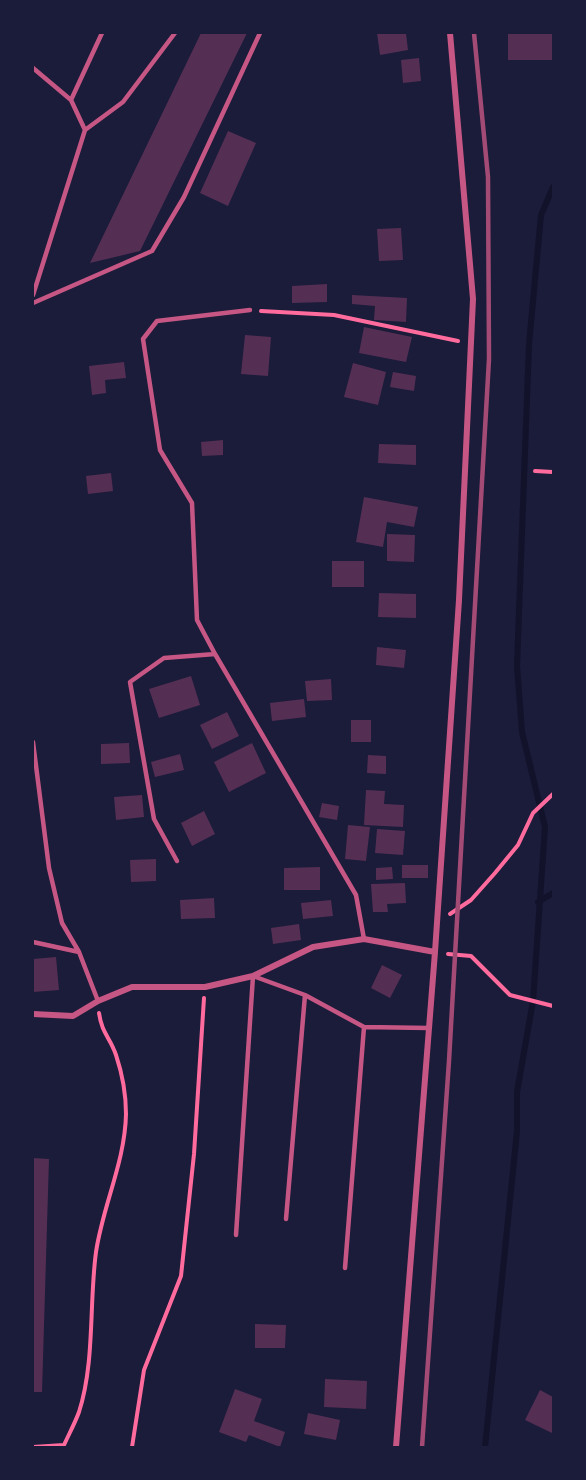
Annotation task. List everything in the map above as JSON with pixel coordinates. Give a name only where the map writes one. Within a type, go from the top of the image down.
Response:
[{"type":"street","points":[[396,1447],[435,952],[459,600],[473,299],[450,33]]},
{"type":"street","points":[[33,1014],[73,1016],[98,1000],[132,987],[205,987],[253,976],[314,947],[364,939],[435,952]]},
{"type":"lane","points":[[71,100],[102,33]]},
{"type":"lane","points":[[33,295],[85,130],[123,102],[175,33]]},
{"type":"lane","points":[[33,303],[152,251],[184,197],[260,33]]},
{"type":"lane","points":[[33,68],[71,100],[85,130]]},
{"type":"lane","points":[[250,310],[157,321],[143,339],[159,450],[192,503],[197,621],[356,895],[364,939]]},
{"type":"lane","points":[[177,861],[154,819],[130,682],[164,658],[215,654]]},
{"type":"lane","points":[[33,742],[49,868],[62,923],[79,952],[98,1000]]},
{"type":"lane","points":[[33,942],[79,952]]},
{"type":"lane","points":[[236,1235],[253,976],[305,995],[364,1027],[429,1028]]},
{"type":"lane","points":[[286,1219],[305,995]]},
{"type":"lane","points":[[345,1268],[364,1027]]},
{"type":"path","points":[[250,310],[334,315],[471,344]]},
{"type":"path","points":[[535,471],[553,472]]},
{"type":"path","points":[[437,922],[471,900],[518,845],[533,813],[553,794]]},
{"type":"path","points":[[435,952],[471,956],[510,995],[553,1006]]},
{"type":"path","points":[[132,1447],[144,1370],[181,1276],[194,1154],[205,987]]},
{"type":"path","points":[[33,1447],[64,1445],[79,1412],[86,1382],[96,1252],[103,1215],[119,1167],[126,1113],[122,1078],[116,1053],[101,1030],[98,1000]]},
{"type":"building","points":[[201,33],[247,33],[140,251],[90,263]]},
{"type":"building","points":[[377,33],[406,33],[408,50],[380,55]]},
{"type":"building","points":[[508,33],[553,33],[553,60],[508,60]]},
{"type":"building","points":[[419,58],[421,81],[403,83],[401,60]]},
{"type":"building","points":[[228,131],[256,143],[228,206],[200,193]]},
{"type":"building","points":[[401,228],[403,260],[379,261],[377,229]]},
{"type":"building","points":[[327,284],[327,302],[292,303],[292,286]]},
{"type":"building","points":[[352,295],[407,298],[406,322],[374,320],[375,306],[352,304]]},
{"type":"building","points":[[364,327],[412,337],[406,362],[359,353]]},
{"type":"building","points":[[245,335],[271,337],[268,376],[241,374]]},
{"type":"building","points":[[124,362],[126,378],[105,380],[106,393],[92,395],[89,366]]},
{"type":"building","points":[[353,363],[386,372],[378,405],[344,397]]},
{"type":"building","points":[[393,372],[416,376],[414,391],[390,387]]},
{"type":"building","points":[[223,440],[223,455],[202,456],[201,442]]},
{"type":"building","points":[[379,444],[416,445],[416,465],[378,463]]},
{"type":"building","points":[[111,473],[113,491],[88,494],[86,476]]},
{"type":"building","points":[[364,497],[418,507],[414,527],[387,522],[383,547],[356,542]]},
{"type":"building","points":[[387,534],[415,535],[414,562],[387,561]]},
{"type":"building","points":[[332,561],[364,561],[364,587],[332,587]]},
{"type":"building","points":[[379,593],[416,594],[416,618],[378,617]]},
{"type":"building","points":[[377,647],[406,650],[404,668],[376,665]]},
{"type":"building","points":[[191,676],[200,705],[159,718],[149,689]]},
{"type":"building","points":[[331,679],[332,700],[307,701],[305,681]]},
{"type":"building","points":[[304,699],[306,717],[272,721],[270,703]]},
{"type":"building","points":[[227,712],[239,736],[212,749],[200,725]]},
{"type":"building","points":[[351,720],[371,720],[371,742],[351,742]]},
{"type":"building","points":[[129,743],[130,763],[101,764],[101,744]]},
{"type":"building","points":[[252,743],[266,773],[229,792],[214,762]]},
{"type":"building","points":[[180,754],[184,770],[155,777],[151,762]]},
{"type":"building","points":[[368,755],[386,756],[386,774],[367,773]]},
{"type":"building","points":[[366,790],[385,791],[384,804],[404,805],[403,827],[364,825]]},
{"type":"building","points":[[142,795],[144,817],[116,820],[114,797]]},
{"type":"building","points":[[322,803],[339,806],[337,820],[319,817]]},
{"type":"building","points":[[204,811],[215,834],[192,846],[181,823]]},
{"type":"building","points":[[348,825],[370,827],[366,861],[345,859]]},
{"type":"building","points":[[377,829],[405,831],[403,855],[375,853]]},
{"type":"building","points":[[156,859],[156,881],[131,882],[130,860]]},
{"type":"building","points":[[402,865],[428,865],[428,878],[402,878]]},
{"type":"building","points":[[320,867],[320,890],[284,890],[284,868]]},
{"type":"building","points":[[392,867],[393,879],[376,880],[376,868]]},
{"type":"building","points":[[405,883],[406,903],[387,904],[388,912],[373,912],[371,884]]},
{"type":"building","points":[[214,898],[215,918],[181,919],[180,900]]},
{"type":"building","points":[[331,900],[333,916],[303,919],[301,903]]},
{"type":"building","points":[[299,924],[301,940],[273,944],[271,928]]},
{"type":"building","points":[[56,957],[59,990],[33,992],[33,959]]},
{"type":"building","points":[[382,965],[402,975],[390,998],[371,988]]},
{"type":"building","points":[[33,1158],[49,1159],[42,1392],[33,1392]]},
{"type":"building","points":[[255,1324],[286,1325],[285,1348],[255,1348]]},
{"type":"building","points":[[325,1379],[367,1381],[366,1409],[324,1407]]},
{"type":"building","points":[[235,1389],[262,1399],[254,1421],[285,1432],[280,1447],[249,1435],[246,1442],[219,1432]]},
{"type":"building","points":[[540,1390],[553,1397],[552,1433],[525,1420]]},
{"type":"building","points":[[308,1413],[340,1420],[336,1440],[304,1434]]},
{"type":"waterway","points":[[485,1447],[517,1131],[517,1092],[533,1001],[545,827],[522,732],[517,666],[529,344],[541,215],[553,187]]},
{"type":"waterway","points":[[538,902],[553,893]]},
{"type":"railway","points":[[422,1447],[449,1061],[489,359],[488,177],[474,33]]}]
